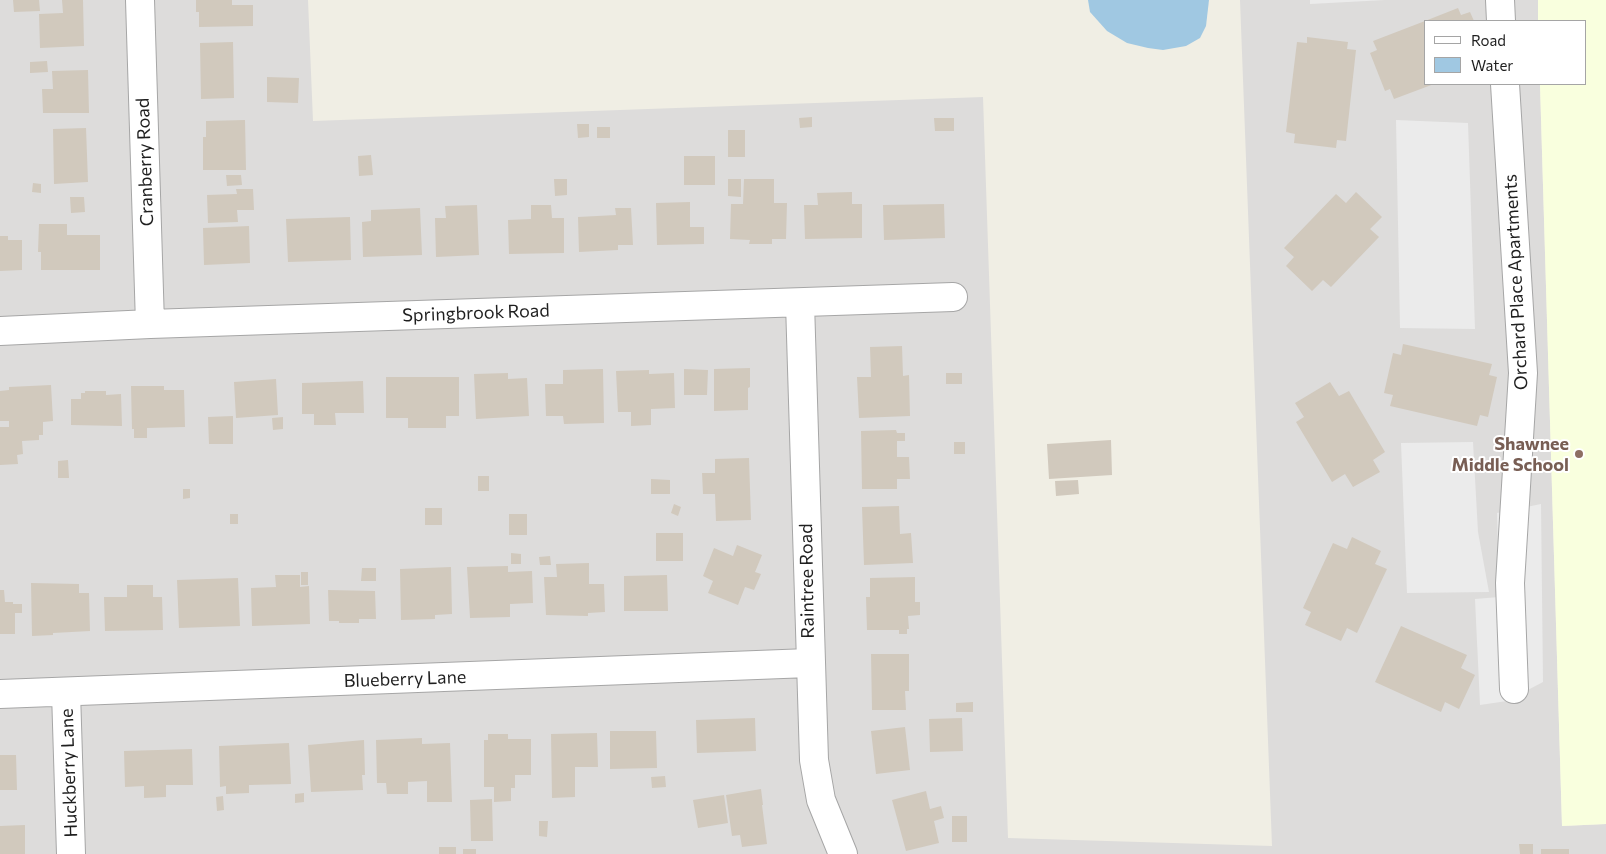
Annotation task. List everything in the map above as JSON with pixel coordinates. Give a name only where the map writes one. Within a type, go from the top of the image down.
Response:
[{"type":"street","name":"Cranberry Road","points":[[140,0],[150,324]]},
{"type":"street","points":[[1500,0],[1501,20]]},
{"type":"street","name":"Orchard Place Apartments","points":[[1505,85],[1523,373],[1510,584],[1514,690]]},
{"type":"street","name":"Springbrook Road","points":[[0,331],[150,324],[953,297]]},
{"type":"street","name":"Raintree Road","points":[[800,303],[814,760],[821,800],[842,854]]},
{"type":"street","name":"Blueberry Lane","points":[[0,694],[810,663]]},
{"type":"street","name":"Huckberry Lane","points":[[66,692],[71,854]]},
{"type":"shaded area","points":[[0,0],[308,0],[313,121],[983,97],[1008,838],[1272,846],[1240,0],[1538,0],[1538,20],[1424,20],[1424,85],[1540,85],[1562,826],[1606,824],[1606,854],[0,854]]},
{"type":"shaded area","points":[[1310,0],[1385,0],[1310,4]]},
{"type":"shaded area","name":"Shawnee Middle School","points":[[1538,0],[1606,0],[1606,824],[1562,826],[1540,85],[1586,85],[1586,20],[1538,20]]},
{"type":"shaded area","points":[[1396,120],[1468,123],[1475,329],[1400,328]]},
{"type":"shaded area","points":[[1473,442],[1478,532],[1489,592],[1407,593],[1401,443]]},
{"type":"shaded area","points":[[1541,504],[1543,682],[1507,701],[1480,705],[1475,599],[1499,597],[1497,513]]},
{"type":"water","points":[[1088,0],[1209,0],[1206,26],[1200,38],[1186,46],[1163,50],[1127,43],[1107,31],[1090,12]]},
{"type":"building","points":[[13,0],[39,0],[40,11],[14,12]]},
{"type":"building","points":[[62,0],[83,0],[84,46],[40,48],[39,14],[63,13]]},
{"type":"building","points":[[196,0],[232,0],[232,5],[253,5],[253,26],[199,27],[199,12],[196,12]]},
{"type":"building","points":[[1458,8],[1461,15],[1470,12],[1474,20],[1428,20]]},
{"type":"building","points":[[1424,21],[1424,85],[1431,85],[1394,99],[1390,89],[1385,91],[1370,53],[1377,50],[1373,41]]},
{"type":"building","points":[[1307,37],[1348,42],[1347,49],[1356,50],[1346,141],[1337,140],[1336,148],[1294,143],[1295,134],[1286,132],[1297,42],[1307,43]]},
{"type":"building","points":[[233,42],[234,98],[201,99],[200,43]]},
{"type":"building","points":[[47,61],[48,72],[30,73],[30,62]]},
{"type":"building","points":[[88,70],[89,113],[43,113],[42,89],[53,89],[52,71]]},
{"type":"building","points":[[267,77],[299,78],[298,103],[267,102]]},
{"type":"building","points":[[812,117],[812,127],[800,128],[799,118]]},
{"type":"building","points":[[934,118],[954,118],[954,131],[935,131]]},
{"type":"building","points":[[245,120],[246,170],[203,170],[203,137],[206,137],[206,121]]},
{"type":"building","points":[[577,124],[589,124],[589,137],[578,138]]},
{"type":"building","points":[[597,127],[610,127],[610,138],[597,138]]},
{"type":"building","points":[[86,128],[88,182],[54,184],[53,129]]},
{"type":"building","points":[[728,130],[745,130],[745,157],[728,157]]},
{"type":"building","points":[[371,155],[373,175],[359,176],[358,156]]},
{"type":"building","points":[[684,156],[715,156],[715,185],[684,185]]},
{"type":"building","points":[[226,175],[241,175],[242,185],[227,186]]},
{"type":"building","points":[[554,179],[567,179],[567,195],[555,196]]},
{"type":"building","points":[[728,179],[741,179],[741,197],[728,196]]},
{"type":"building","points":[[744,179],[774,179],[774,203],[787,203],[786,239],[772,239],[772,244],[749,244],[750,240],[730,239],[731,204],[743,204]]},
{"type":"building","points":[[33,183],[41,184],[41,193],[32,192]]},
{"type":"building","points":[[236,189],[253,189],[254,210],[237,210],[238,222],[208,223],[207,195],[237,194]]},
{"type":"building","points":[[852,192],[852,204],[862,204],[862,238],[805,239],[804,205],[818,205],[817,193]]},
{"type":"building","points":[[1356,192],[1382,217],[1370,229],[1379,237],[1331,287],[1323,280],[1312,291],[1286,266],[1294,257],[1284,248],[1336,194],[1346,203]]},
{"type":"building","points":[[70,197],[84,197],[85,212],[71,213]]},
{"type":"building","points":[[690,202],[690,227],[704,227],[704,244],[657,245],[656,203]]},
{"type":"building","points":[[944,204],[945,238],[884,240],[883,205]]},
{"type":"building","points":[[477,205],[479,255],[436,257],[435,218],[446,218],[445,206]]},
{"type":"building","points":[[531,205],[551,205],[552,218],[564,218],[564,253],[509,254],[508,220],[531,219]]},
{"type":"building","points":[[420,208],[422,255],[363,257],[362,222],[371,221],[371,210]]},
{"type":"building","points":[[615,208],[631,208],[633,245],[618,245],[618,250],[579,252],[578,217],[616,215]]},
{"type":"building","points":[[350,217],[351,260],[288,262],[286,219]]},
{"type":"building","points":[[39,224],[67,224],[67,235],[100,235],[100,270],[41,270],[41,252],[38,252]]},
{"type":"building","points":[[249,226],[250,263],[204,265],[203,228]]},
{"type":"building","points":[[0,236],[8,236],[8,240],[22,240],[22,270],[0,271]]},
{"type":"building","points":[[1403,344],[1492,364],[1489,375],[1497,377],[1488,417],[1480,415],[1477,426],[1390,406],[1393,395],[1384,393],[1393,353],[1401,355]]},
{"type":"building","points":[[902,346],[903,376],[909,375],[910,416],[859,418],[857,377],[871,377],[870,347]]},
{"type":"building","points":[[750,368],[748,410],[714,411],[714,369]]},
{"type":"building","points":[[603,369],[604,423],[564,424],[563,416],[546,416],[545,384],[563,384],[563,370]]},
{"type":"building","points":[[684,369],[708,370],[707,395],[684,395]]},
{"type":"building","points":[[649,370],[649,374],[674,373],[675,408],[651,409],[651,425],[631,426],[631,412],[618,412],[616,371]]},
{"type":"building","points":[[508,373],[508,379],[527,378],[529,416],[476,419],[474,374]]},
{"type":"building","points":[[946,373],[962,373],[962,384],[946,384]]},
{"type":"building","points":[[386,377],[459,377],[459,416],[446,416],[446,428],[408,428],[408,418],[386,418]]},
{"type":"building","points":[[276,379],[278,415],[236,418],[234,382]]},
{"type":"building","points":[[363,381],[364,413],[335,413],[336,425],[314,425],[314,414],[302,414],[302,383]]},
{"type":"building","points":[[1330,382],[1339,396],[1349,391],[1385,452],[1373,460],[1380,472],[1353,487],[1345,474],[1332,482],[1296,422],[1304,417],[1295,403]]},
{"type":"building","points":[[51,385],[53,421],[43,422],[43,435],[39,435],[39,440],[22,441],[23,454],[17,455],[18,464],[0,465],[0,427],[9,427],[9,421],[0,421],[0,391],[9,390],[9,387]]},
{"type":"building","points":[[131,386],[164,386],[164,390],[184,390],[185,427],[147,428],[147,438],[134,438]]},
{"type":"building","points":[[85,391],[106,391],[106,395],[121,394],[122,426],[71,425],[71,399],[81,399],[81,393],[85,393]]},
{"type":"building","points":[[233,416],[233,444],[209,444],[208,417]]},
{"type":"building","points":[[283,417],[283,429],[273,430],[272,418]]},
{"type":"building","points":[[896,430],[897,433],[905,433],[905,441],[897,441],[897,457],[909,457],[910,479],[897,479],[897,489],[862,489],[861,431]]},
{"type":"building","points":[[1111,440],[1112,475],[1049,479],[1047,444]]},
{"type":"building","points":[[954,442],[965,442],[965,454],[954,454]]},
{"type":"building","points":[[749,458],[751,520],[716,521],[715,494],[703,494],[702,473],[715,473],[715,459]]},
{"type":"building","points":[[68,460],[69,478],[58,478],[58,461]]},
{"type":"building","points":[[478,476],[489,476],[489,491],[478,491]]},
{"type":"building","points":[[651,479],[670,480],[670,494],[651,494]]},
{"type":"building","points":[[1078,480],[1079,494],[1056,496],[1055,481]]},
{"type":"building","points":[[183,489],[190,489],[190,498],[183,499]]},
{"type":"building","points":[[674,504],[681,507],[678,516],[671,513]]},
{"type":"building","points":[[899,506],[900,534],[911,533],[913,563],[864,565],[862,507]]},
{"type":"building","points":[[425,508],[442,508],[442,525],[425,525]]},
{"type":"building","points":[[230,514],[238,514],[238,524],[230,524]]},
{"type":"building","points":[[509,514],[527,514],[527,535],[509,535]]},
{"type":"building","points":[[656,533],[683,533],[683,561],[656,561]]},
{"type":"building","points":[[1352,537],[1381,551],[1375,564],[1387,569],[1357,633],[1347,628],[1341,641],[1305,625],[1311,612],[1303,608],[1333,543],[1347,549]]},
{"type":"building","points":[[737,545],[762,555],[755,572],[761,574],[754,590],[745,587],[738,605],[708,593],[713,581],[703,576],[714,548],[733,556]]},
{"type":"building","points":[[511,553],[521,554],[521,564],[511,564]]},
{"type":"building","points":[[550,556],[551,565],[540,565],[539,557]]},
{"type":"building","points":[[589,563],[589,584],[604,584],[605,612],[588,613],[588,616],[546,615],[544,577],[557,577],[556,564]]},
{"type":"building","points":[[508,566],[508,572],[532,571],[533,603],[510,604],[510,617],[470,618],[467,567]]},
{"type":"building","points":[[451,567],[452,614],[435,615],[435,619],[401,620],[400,569]]},
{"type":"building","points":[[362,568],[376,568],[376,581],[361,581]]},
{"type":"building","points":[[301,572],[308,572],[308,585],[301,585]]},
{"type":"building","points":[[275,575],[300,575],[300,587],[309,586],[310,624],[252,626],[251,588],[276,587]]},
{"type":"building","points":[[667,575],[668,611],[624,611],[624,576]]},
{"type":"building","points":[[915,577],[915,602],[920,602],[920,615],[908,616],[909,629],[907,629],[907,634],[899,634],[899,630],[867,630],[866,597],[870,597],[870,578]]},
{"type":"building","points":[[238,578],[240,626],[179,628],[177,580]]},
{"type":"building","points":[[31,583],[79,584],[79,593],[89,593],[90,631],[32,636]]},
{"type":"building","points":[[127,585],[153,585],[153,597],[162,597],[163,630],[105,631],[104,597],[127,597]]},
{"type":"building","points":[[0,590],[4,590],[5,602],[22,604],[22,613],[15,613],[15,634],[0,634]]},
{"type":"building","points":[[328,590],[375,591],[376,619],[359,619],[359,623],[329,621]]},
{"type":"building","points":[[1401,626],[1467,655],[1461,668],[1475,675],[1459,709],[1445,702],[1441,712],[1375,682]]},
{"type":"building","points":[[871,654],[909,654],[909,691],[905,691],[906,710],[872,710]]},
{"type":"building","points":[[973,702],[973,712],[956,712],[956,703]]},
{"type":"building","points":[[755,718],[756,751],[697,753],[696,720]]},
{"type":"building","points":[[962,718],[963,751],[930,752],[929,719]]},
{"type":"building","points":[[905,727],[910,770],[876,774],[871,731]]},
{"type":"building","points":[[610,731],[656,731],[657,768],[610,769]]},
{"type":"building","points":[[597,733],[598,767],[575,767],[575,797],[552,798],[551,734]]},
{"type":"building","points":[[488,734],[508,734],[508,739],[531,739],[531,775],[515,775],[515,788],[511,788],[511,801],[494,802],[494,787],[484,787],[484,740],[488,740]]},
{"type":"building","points":[[422,738],[422,744],[450,743],[452,802],[427,802],[427,781],[408,782],[408,794],[387,794],[386,783],[377,783],[376,740]]},
{"type":"building","points":[[364,740],[365,775],[362,775],[363,790],[311,792],[308,745]]},
{"type":"building","points":[[289,743],[291,784],[249,785],[249,793],[226,794],[226,786],[220,787],[219,746]]},
{"type":"building","points":[[192,749],[193,785],[166,785],[166,797],[144,798],[144,786],[125,787],[124,751]]},
{"type":"building","points":[[0,755],[16,755],[17,790],[0,790]]},
{"type":"building","points":[[665,776],[666,787],[652,788],[651,777]]},
{"type":"building","points":[[761,789],[767,844],[742,847],[740,835],[732,836],[726,795]]},
{"type":"building","points":[[926,791],[930,809],[941,806],[944,818],[934,821],[939,843],[906,851],[892,800]]},
{"type":"building","points":[[304,793],[304,802],[295,803],[295,794]]},
{"type":"building","points":[[724,795],[728,823],[698,828],[693,800]]},
{"type":"building","points":[[223,796],[224,810],[217,811],[216,797]]},
{"type":"building","points":[[492,799],[493,841],[471,841],[470,800]]},
{"type":"building","points":[[952,816],[967,816],[967,842],[952,842]]},
{"type":"building","points":[[539,821],[548,821],[547,837],[539,836]]},
{"type":"building","points":[[25,825],[25,854],[0,854],[0,826]]},
{"type":"building","points":[[1519,844],[1533,844],[1533,854],[1520,854]]},
{"type":"building","points":[[439,847],[456,847],[456,854],[439,854]]},
{"type":"building","points":[[463,849],[476,849],[476,854],[463,854]]},
{"type":"building","points":[[1541,849],[1569,849],[1569,854],[1541,854]]},
{"type":"place","name":"Shawnee Middle School","points":[[1579,454]]}]
